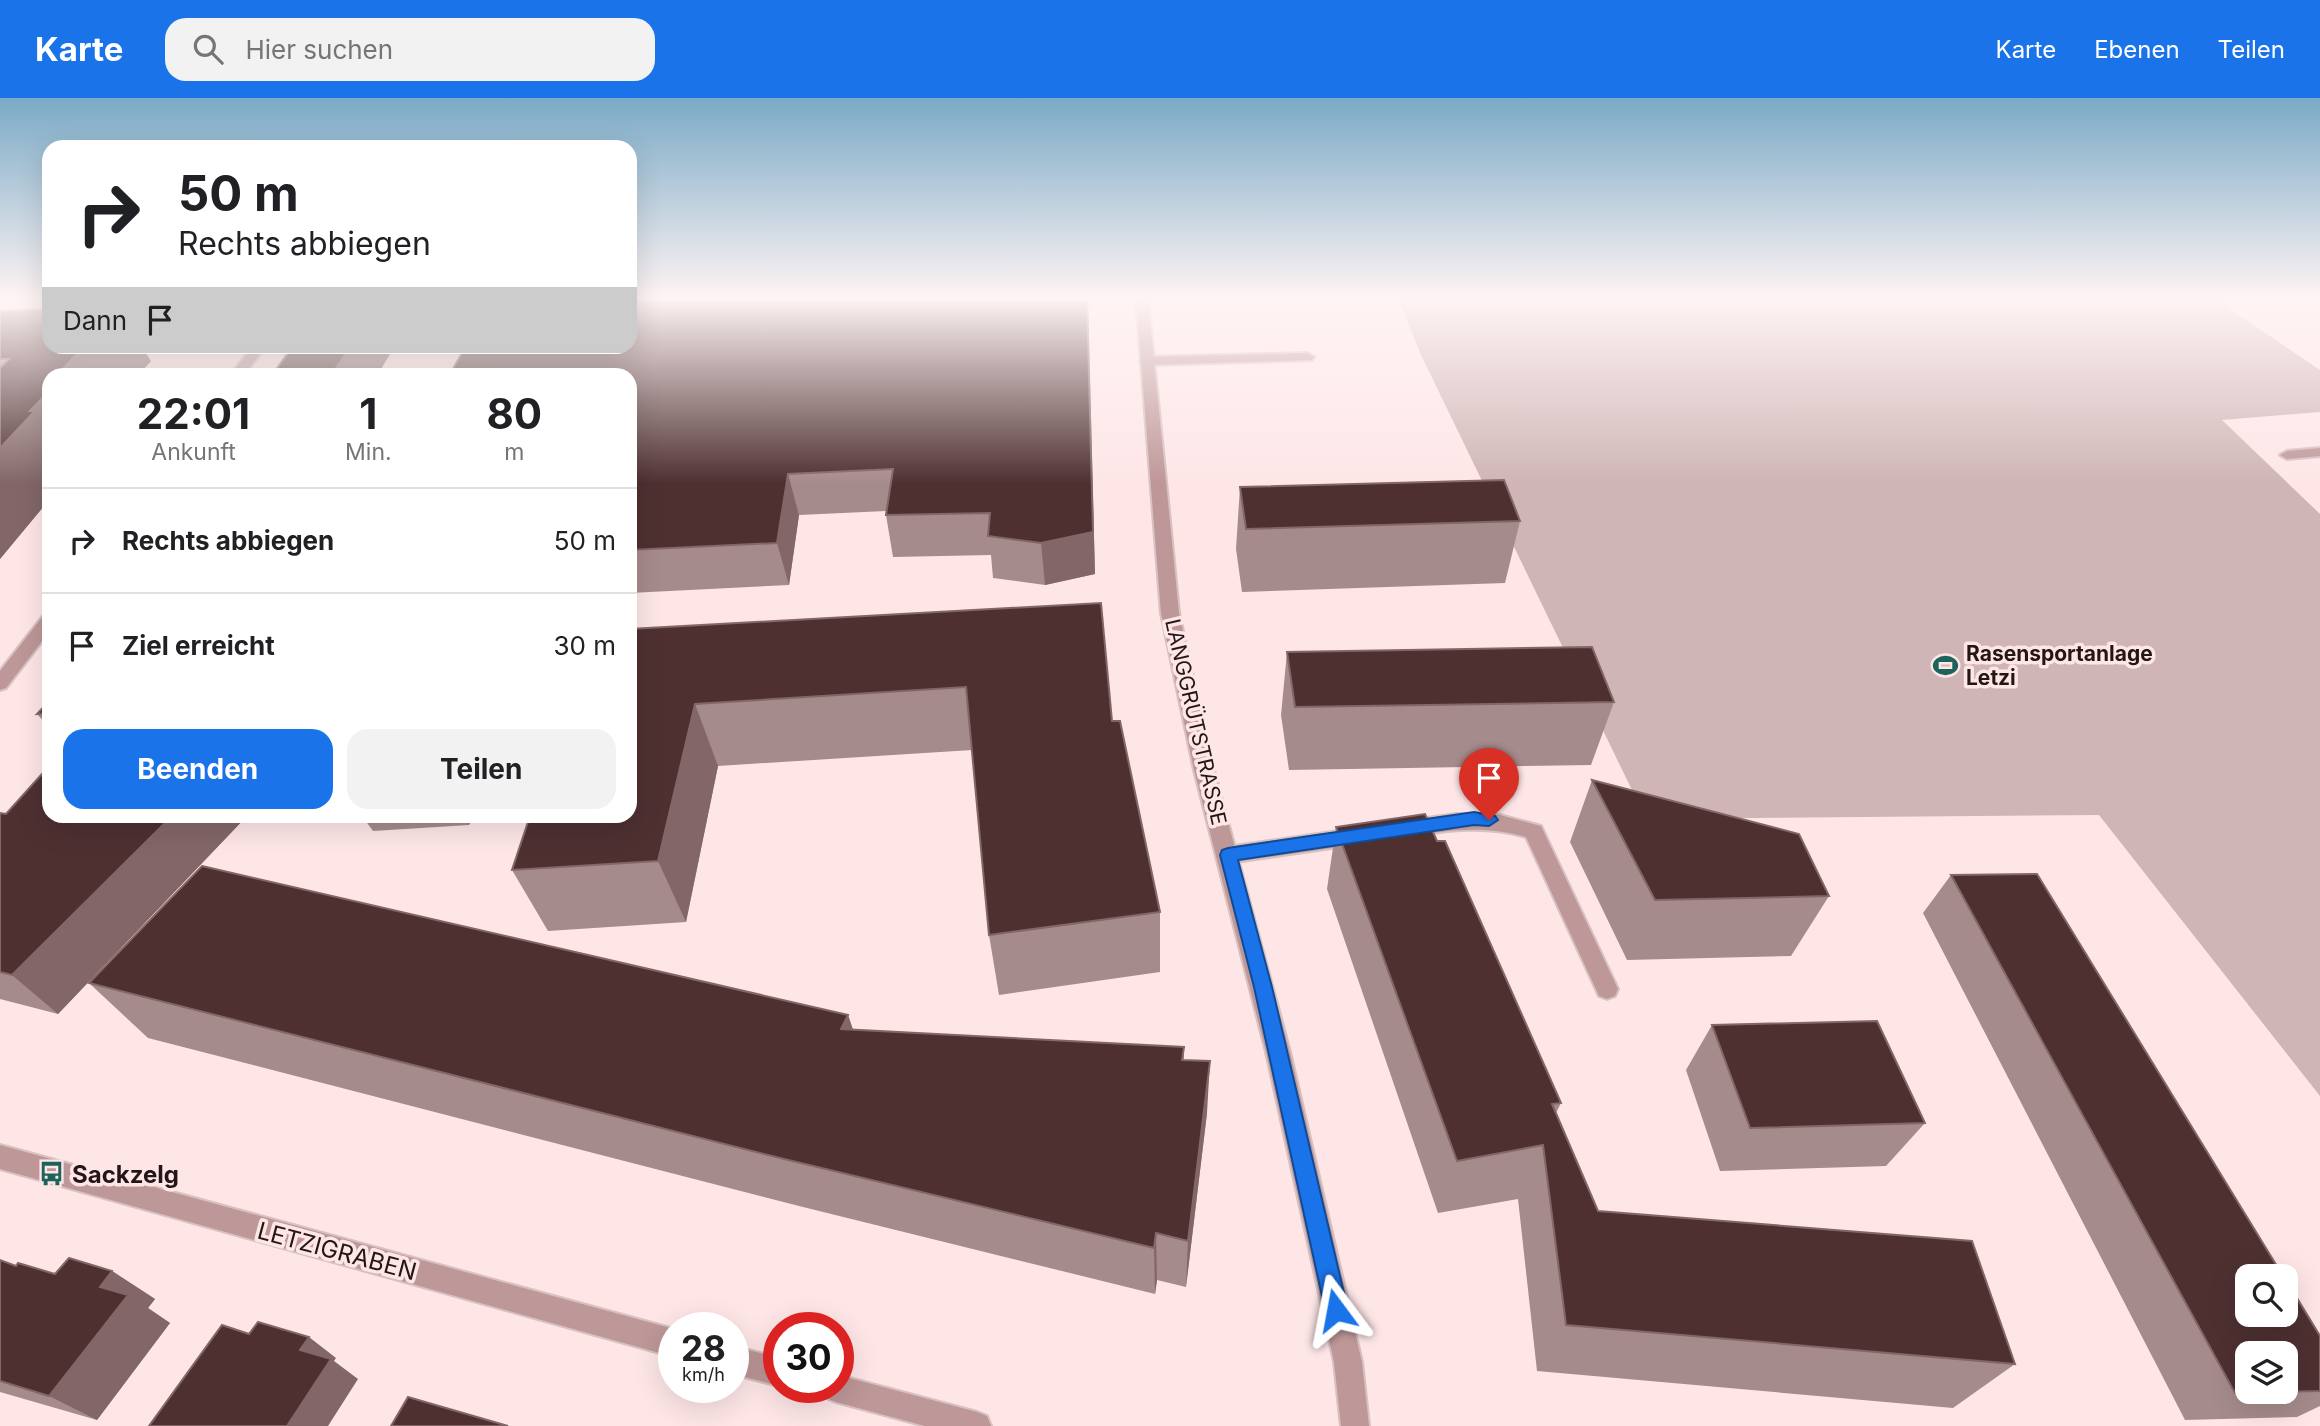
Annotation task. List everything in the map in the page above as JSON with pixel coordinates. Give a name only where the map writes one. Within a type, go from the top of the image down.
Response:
[{"type":"street","name":"LANGGRÜTSTRASSE","points":[[1147,361],[1170,613],[1205,770],[1263,987],[1348,1362],[1355,1426]]},
{"type":"street","points":[[2287,455],[2320,452]]},
{"type":"street","points":[[0,684],[42,629]]},
{"type":"street","points":[[1228,855],[1474,819],[1504,821],[1534,831],[1607,989]]},
{"type":"street","name":"LETZIGRABEN","points":[[0,1157],[658,1339]]},
{"type":"street","points":[[854,1393],[977,1426]]},
{"type":"shaded area","name":"Rasensportanlage Letzi","points":[[1424,361],[2307,361],[2320,370],[2320,412],[2222,420],[2320,514],[2320,1096],[2099,815],[1646,819]]},
{"type":"building","points":[[7,361],[70,361],[64,368],[42,368],[42,398],[30,411],[35,411],[0,448],[0,368]]},
{"type":"building","points":[[282,361],[341,361],[336,368],[277,368]]},
{"type":"building","points":[[457,361],[1089,361],[1093,532],[1041,543],[988,536],[990,513],[886,515],[893,469],[788,474],[777,543],[637,550],[637,368],[453,368]]},
{"type":"building","points":[[1504,480],[1520,521],[1246,529],[1240,487]]},
{"type":"building","points":[[1101,603],[1112,721],[1120,721],[1160,912],[989,935],[966,687],[695,704],[658,861],[512,870],[528,823],[637,823],[637,629]]},
{"type":"building","points":[[1592,647],[1614,702],[1295,707],[1287,652]]},
{"type":"building","points":[[42,774],[42,823],[165,823],[12,975],[0,972],[0,813],[6,814]]},
{"type":"building","points":[[1592,780],[1799,834],[1829,896],[1655,900]]},
{"type":"building","points":[[1425,814],[1437,841],[1445,841],[1561,1103],[1552,1104],[1598,1211],[1972,1241],[2015,1364],[1566,1325],[1543,1145],[1457,1161],[1336,827]]},
{"type":"building","points":[[202,866],[848,1015],[841,1029],[1184,1047],[1182,1060],[1210,1061],[1188,1241],[1156,1233],[1154,1248],[780,1158],[89,983]]},
{"type":"building","points":[[2037,874],[2276,1264],[2235,1264],[2235,1327],[2298,1327],[2298,1300],[2320,1336],[2320,1391],[2298,1392],[2298,1341],[2235,1341],[2235,1393],[1951,875]]},
{"type":"building","points":[[1877,1021],[1925,1123],[1750,1128],[1712,1025]]},
{"type":"building","points":[[69,1258],[112,1271],[100,1287],[128,1295],[49,1396],[0,1381],[0,1260],[55,1274]]},
{"type":"building","points":[[258,1322],[309,1337],[300,1350],[331,1359],[287,1426],[149,1426],[222,1325],[249,1334]]},
{"type":"building","points":[[408,1397],[508,1426],[391,1426]]},
{"type":"place","name":"Rasensportanlage Letzi","points":[[1946,665]]},
{"type":"place","name":"Sackzelg","points":[[52,1174]]},
{"type":"route","points":[[1336,1310],[1263,987],[1228,855],[1474,819],[1489,820]]}]
